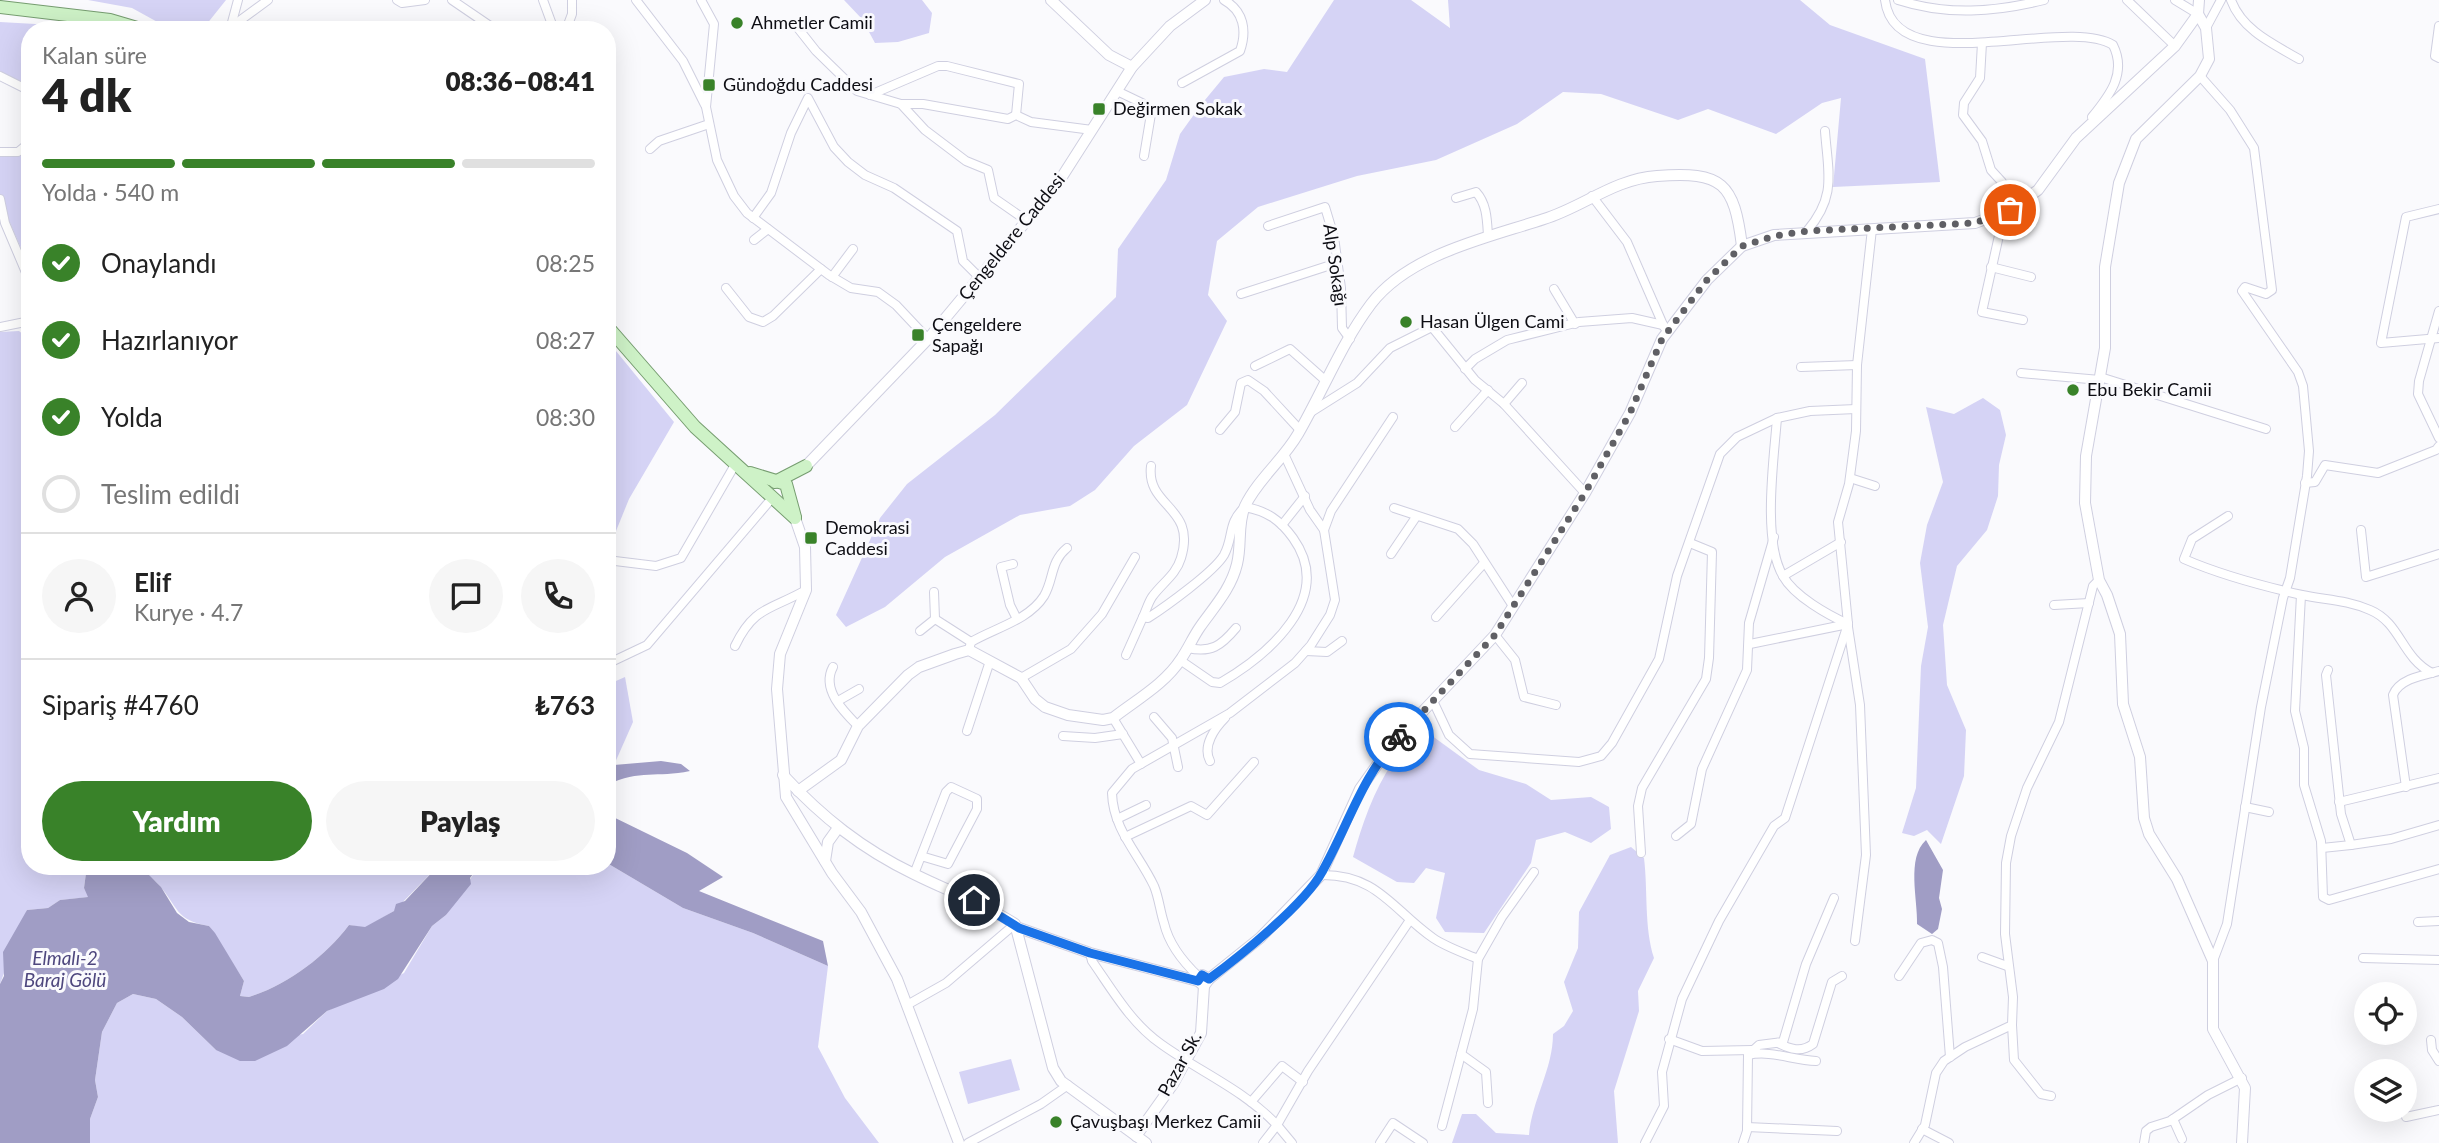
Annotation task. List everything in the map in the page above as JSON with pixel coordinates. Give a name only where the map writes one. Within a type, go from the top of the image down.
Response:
[{"type":"main road","points":[[0,7],[113,21]]},
{"type":"main road","points":[[616,336],[695,427],[795,518]]},
{"type":"main road","points":[[773,497],[770,489],[778,481],[806,466]]},
{"type":"main road","points":[[773,497],[781,499],[788,493],[806,466]]},
{"type":"main road","points":[[739,467],[786,484],[795,518]]},
{"type":"street","points":[[231,21],[238,0]]},
{"type":"street","points":[[239,21],[268,0]]},
{"type":"street","points":[[397,0],[401,3],[425,0]]},
{"type":"street","points":[[452,0],[483,21]]},
{"type":"street","points":[[543,0],[551,21]]},
{"type":"street","points":[[569,21],[572,0]]},
{"type":"street","points":[[636,0],[683,61],[706,107]]},
{"type":"street","points":[[701,0],[714,24],[706,107],[717,160],[734,196],[754,218],[832,277],[851,288],[878,292],[896,305],[929,339]]},
{"type":"street","points":[[1051,0],[1109,55],[1132,67]]},
{"type":"street","name":"Çengeldere Caddesi","points":[[806,466],[929,339],[1027,221],[1058,183],[1132,67],[1170,26],[1205,0]]},
{"type":"street","points":[[1182,83],[1240,51],[1245,39],[1241,19],[1236,7],[1224,0]]},
{"type":"street","points":[[1202,981],[1260,938],[1321,875],[1360,789],[1392,744],[1495,635],[1585,493],[1630,413],[1665,329],[1707,280],[1742,246],[1774,236],[1807,231],[1975,223],[1999,214],[2038,190],[2106,100],[2117,79],[2119,67],[2113,44],[2100,37],[2089,35],[1953,44],[1910,34],[1897,26],[1888,15],[1885,0]]},
{"type":"street","points":[[1898,0],[1931,10],[1952,12],[1987,10],[2044,0]]},
{"type":"street","points":[[2127,0],[2175,46]]},
{"type":"street","points":[[2175,0],[2198,13],[2206,28],[2209,60],[2200,76],[2136,139],[2125,161],[2105,267],[2105,348],[2086,456],[2085,503],[2099,580],[2108,595],[2120,634],[2123,704],[2140,757],[2146,826],[2177,879],[2213,961]]},
{"type":"street","points":[[2076,138],[2175,46],[2198,13],[2200,0]]},
{"type":"street","points":[[2206,28],[2221,0]]},
{"type":"street","points":[[2231,0],[2244,22],[2264,40],[2299,59]]},
{"type":"street","points":[[2439,26],[2435,56],[2439,58]]},
{"type":"street","points":[[797,27],[816,51],[857,91],[901,104],[923,104],[1007,118],[1016,115],[1031,122],[1092,130]]},
{"type":"street","points":[[1982,43],[1980,78],[1964,103],[1963,115],[1982,141],[1991,170],[2002,182]]},
{"type":"street","points":[[870,95],[938,66],[947,66],[1019,84],[1016,115]]},
{"type":"street","points":[[0,76],[21,86]]},
{"type":"street","points":[[2200,76],[2245,132],[2258,161],[2259,201],[2272,290],[2266,294],[2245,287],[2242,290],[2257,316],[2287,352],[2301,379],[2309,451],[2286,591],[2261,707],[2227,923],[2213,961],[2213,1029],[2242,1078],[2245,1088],[2242,1143]]},
{"type":"street","points":[[1117,91],[1142,103],[1151,114],[1144,156]]},
{"type":"street","points":[[754,218],[771,192],[791,133],[808,98],[834,147],[848,162],[864,176],[894,188],[957,231],[962,261],[980,278]]},
{"type":"street","points":[[901,104],[925,130],[965,161],[988,170],[995,198],[1027,221]]},
{"type":"street","points":[[650,149],[659,141],[709,124]]},
{"type":"street","points":[[1807,231],[1817,219],[1829,190],[1831,172],[1825,131]]},
{"type":"street","points":[[0,152],[21,150]]},
{"type":"street","points":[[1143,617],[1148,618],[1179,598],[1221,560],[1234,517],[1245,507],[1265,476],[1285,456],[1350,338],[1371,304],[1390,284],[1448,251],[1553,217],[1592,196],[1638,177],[1698,176],[1718,183],[1730,192],[1738,216],[1742,246]]},
{"type":"street","points":[[1456,198],[1476,192],[1479,195],[1487,215],[1488,236]]},
{"type":"street","points":[[1592,196],[1627,242],[1665,329]]},
{"type":"street","points":[[0,199],[5,223],[21,261]]},
{"type":"street","name":"Alp Sokağı","points":[[1268,226],[1325,207],[1337,263],[1342,328],[1350,338]]},
{"type":"street","points":[[2436,339],[2381,343],[2381,331],[2406,217],[2439,209]]},
{"type":"street","points":[[1999,214],[2000,231],[1982,312],[2022,320]]},
{"type":"street","points":[[754,240],[768,229]]},
{"type":"street","points":[[1855,941],[1866,855],[1860,705],[1848,624],[1838,522],[1850,478],[1857,365],[1872,229]]},
{"type":"street","points":[[832,277],[853,249]]},
{"type":"street","points":[[1241,294],[1337,263]]},
{"type":"street","points":[[1991,267],[2031,277]]},
{"type":"street","points":[[726,288],[749,317],[762,321],[773,317],[821,269]]},
{"type":"street","points":[[1554,289],[1575,324]]},
{"type":"street","points":[[2439,311],[2436,339],[2419,381],[2418,394],[2439,438]]},
{"type":"street","points":[[1465,369],[1475,359],[1507,340],[1575,324],[1632,318],[1665,329]]},
{"type":"street","points":[[0,327],[21,323]]},
{"type":"street","points":[[1309,414],[1357,383],[1390,348],[1432,327],[1455,352],[1465,369],[1504,404],[1585,493]]},
{"type":"street","points":[[1255,366],[1290,349],[1326,381]]},
{"type":"street","points":[[1801,368],[1857,365]]},
{"type":"street","points":[[2021,373],[2100,378],[2266,429]]},
{"type":"street","points":[[1220,430],[1235,412],[1241,383],[1248,380],[1264,391],[1300,430]]},
{"type":"street","points":[[1504,404],[1522,383]]},
{"type":"street","points":[[1455,428],[1488,390]]},
{"type":"street","points":[[1433,701],[1449,735],[1470,754],[1579,762],[1595,760],[1612,743],[1659,659],[1674,586],[1720,454],[1737,437],[1777,418],[1810,411],[1856,409]]},
{"type":"street","points":[[1324,530],[1331,511],[1393,417]]},
{"type":"street","points":[[1777,418],[1771,505],[1774,537],[1783,576],[1823,613],[1848,624]]},
{"type":"street","points":[[2305,484],[2315,482],[2325,466],[2378,473],[2436,450],[2439,446]]},
{"type":"street","points":[[1210,761],[1207,755],[1212,733],[1230,713],[1306,651],[1330,615],[1335,600],[1324,530],[1285,456]]},
{"type":"street","points":[[1126,655],[1152,597],[1178,565],[1185,537],[1180,517],[1160,498],[1150,479],[1151,466]]},
{"type":"street","points":[[616,561],[656,566],[681,558],[739,467]]},
{"type":"street","points":[[1850,478],[1875,486]]},
{"type":"street","points":[[1282,525],[1305,496]]},
{"type":"street","points":[[616,660],[647,645],[773,497]]},
{"type":"street","points":[[1181,660],[1194,672],[1220,683],[1266,649],[1290,626],[1303,600],[1307,561],[1282,525],[1265,510],[1245,507]]},
{"type":"street","points":[[935,619],[989,661],[1021,678],[1035,699],[1045,707],[1068,715],[1102,720],[1113,718],[1166,677],[1181,660],[1222,599],[1237,565],[1239,529],[1245,507]]},
{"type":"street","points":[[1394,508],[1416,517],[1445,523],[1458,530],[1473,544],[1513,606]]},
{"type":"street","points":[[2228,516],[2192,539],[2184,559],[2208,569],[2286,591],[2338,598],[2389,620],[2403,647],[2436,672]]},
{"type":"street","points":[[1391,554],[1416,517]]},
{"type":"street","points":[[795,518],[805,547],[806,590],[780,654],[777,689],[786,797],[876,939],[897,979],[959,1143]]},
{"type":"street","points":[[2361,530],[2366,577],[2439,554]]},
{"type":"street","points":[[1676,836],[1691,824],[1702,769],[1747,670],[1749,623],[1774,537]]},
{"type":"street","points":[[1783,576],[1841,542]]},
{"type":"street","points":[[1641,853],[1638,806],[1642,788],[1657,757],[1696,700],[1708,668],[1712,552],[1690,543]]},
{"type":"street","points":[[798,791],[841,760],[858,726],[919,667],[970,646],[1030,612],[1045,595],[1052,567],[1067,548]]},
{"type":"street","points":[[1021,678],[1071,649],[1102,614],[1135,557]]},
{"type":"street","points":[[1436,617],[1484,563]]},
{"type":"street","points":[[1013,564],[1001,567],[1010,605],[1017,619]]},
{"type":"street","points":[[2051,1096],[2041,1094],[2014,1060],[2013,997],[2007,966],[2005,910],[2011,836],[2024,797],[2059,722],[2092,586],[2099,580]]},
{"type":"street","points":[[735,646],[746,623],[754,615],[806,590]]},
{"type":"street","points":[[934,592],[935,619]]},
{"type":"street","points":[[2301,594],[2295,710],[2304,748],[2304,785],[2322,848],[2323,895],[2329,900],[2439,869]]},
{"type":"street","points":[[2054,605],[2089,603]]},
{"type":"street","points":[[920,631],[935,619]]},
{"type":"street","points":[[1750,644],[1848,624]]},
{"type":"street","points":[[1645,1143],[1664,1106],[1662,1072],[1682,999],[1719,921],[1774,826],[1786,818],[1848,624]]},
{"type":"street","points":[[1188,648],[1204,652],[1215,649],[1236,628]]},
{"type":"street","points":[[1495,635],[1515,660],[1524,697],[1556,705]]},
{"type":"street","points":[[1306,651],[1327,652],[1342,641]]},
{"type":"street","points":[[967,731],[989,661]]},
{"type":"street","points":[[833,667],[829,683],[838,701],[858,726]]},
{"type":"street","points":[[2328,670],[2326,674],[2339,802],[2351,845]]},
{"type":"street","points":[[2406,788],[2393,695],[2396,688],[2403,683],[2436,672]]},
{"type":"street","points":[[838,701],[859,689]]},
{"type":"street","points":[[1202,981],[1179,957],[1164,926],[1154,886],[1116,819],[1112,793],[1119,782],[1141,764],[1230,713]]},
{"type":"street","points":[[1154,717],[1172,738],[1178,767]]},
{"type":"street","points":[[1113,718],[1141,764]]},
{"type":"street","points":[[1063,736],[1095,738],[1123,734]]},
{"type":"street","points":[[1125,837],[1191,806],[1207,815],[1254,762]]},
{"type":"street","points":[[783,775],[816,812],[838,828],[914,874],[979,902],[1017,926],[1090,953],[1202,981]]},
{"type":"street","points":[[2339,802],[2439,778]]},
{"type":"street","points":[[914,874],[922,849],[946,792],[951,787],[977,799],[976,809],[948,864],[921,856]]},
{"type":"street","points":[[1116,819],[1146,805]]},
{"type":"street","points":[[2245,807],[2269,812]]},
{"type":"street","points":[[2322,848],[2391,839],[2439,825]]},
{"type":"street","points":[[825,861],[828,842],[838,828]]},
{"type":"street","points":[[1443,1126],[1472,1009],[1478,959],[1534,872]]},
{"type":"street","points":[[1321,875],[1340,875],[1367,884],[1385,894],[1409,920],[1436,940],[1478,959]]},
{"type":"street","points":[[1743,1143],[1747,1127],[1750,1053],[1759,1045],[1783,1042],[1806,964],[1834,898]]},
{"type":"street","points":[[1263,1143],[1409,920]]},
{"type":"street","points":[[2418,922],[2439,921]]},
{"type":"street","points":[[906,1006],[946,983],[1017,926]]},
{"type":"street","points":[[1017,926],[1053,1068],[1068,1086],[1141,1140]]},
{"type":"street","points":[[1899,975],[1921,943],[1932,940],[1938,943],[1950,1057]]},
{"type":"street","points":[[1090,953],[1092,961],[1134,1022],[1161,1045],[1251,1102],[1277,1125],[1292,1143]]},
{"type":"street","points":[[1982,957],[2007,966]]},
{"type":"street","points":[[2363,958],[2439,960]]},
{"type":"street","points":[[1778,1043],[1790,1049],[1806,1049],[1813,1044],[1832,982],[1842,976]]},
{"type":"street","name":"Pazar Sk.","points":[[1141,1140],[1201,1033],[1202,981]]},
{"type":"street","points":[[1914,1143],[1922,1129],[1936,1073],[1950,1057],[2012,1025]]},
{"type":"street","points":[[1669,1039],[1702,1051],[1762,1052],[1795,1060],[1816,1061]]},
{"type":"street","points":[[2431,1040],[2432,1050],[2439,1061]]},
{"type":"street","points":[[1461,1054],[1486,1072],[1488,1103]]},
{"type":"street","points":[[1251,1102],[1282,1066],[1303,1082]]},
{"type":"street","points":[[2144,1143],[2146,1132],[2151,1127],[2173,1119],[2242,1078]]},
{"type":"street","points":[[968,1143],[1041,1104],[1068,1086]]},
{"type":"street","points":[[2417,1115],[2439,1110]]},
{"type":"street","points":[[2173,1119],[2182,1139]]},
{"type":"street","points":[[1380,1143],[1393,1123],[1423,1143]]},
{"type":"street","points":[[1747,1127],[1837,1131]]},
{"type":"street","points":[[1922,1129],[1949,1143]]},
{"type":"shaded area","points":[[88,0],[226,0],[209,21],[156,21],[132,8]]},
{"type":"shaded area","points":[[844,0],[922,0],[932,13],[929,33],[898,42],[875,43],[862,19]]},
{"type":"shaded area","points":[[1334,0],[1411,0],[1450,28],[1448,0],[1800,0],[1830,25],[1925,59],[1940,182],[1833,187],[1841,98],[1822,103],[1776,134],[1708,109],[1678,120],[1601,94],[1563,92],[1517,124],[1436,160],[1357,176],[1258,207],[1217,241],[1208,295],[1227,321],[1187,405],[1134,446],[1095,490],[1070,506],[1020,515],[945,557],[885,607],[846,627],[836,615],[880,518],[907,484],[995,415],[1116,297],[1118,249],[1166,180],[1180,134],[1200,106],[1224,77],[1264,69],[1287,72]]},
{"type":"shaded area","points":[[0,22],[21,23],[21,83],[0,75]]},
{"type":"shaded area","points":[[21,147],[21,248],[0,200],[0,155]]},
{"type":"shaded area","points":[[0,332],[21,333],[21,875],[86,875],[84,888],[89,897],[60,900],[48,908],[27,910],[0,984]]},
{"type":"shaded area","points":[[616,351],[674,422],[629,499],[616,531]]},
{"type":"shaded area","points":[[1983,398],[2000,410],[2006,435],[1999,465],[1998,496],[1987,530],[1957,566],[1943,625],[1947,685],[1966,730],[1964,776],[1941,844],[1927,830],[1914,836],[1902,833],[1916,788],[1921,666],[1928,627],[1920,563],[1927,525],[1943,482],[1926,407],[1954,414]]},
{"type":"shaded area","points":[[625,677],[633,722],[616,760],[616,681]]},
{"type":"shaded area","points":[[1424,730],[1479,770],[1526,784],[1551,800],[1591,797],[1609,807],[1611,829],[1591,843],[1565,832],[1536,840],[1531,863],[1484,933],[1445,932],[1436,918],[1445,873],[1426,868],[1414,883],[1397,882],[1353,857],[1378,787],[1398,756]]},
{"type":"shaded area","points":[[1631,847],[1644,858],[1647,921],[1654,958],[1638,991],[1639,1011],[1614,1091],[1618,1143],[1452,1143],[1462,1114],[1476,1114],[1496,1133],[1529,1135],[1534,1109],[1550,1060],[1553,1034],[1564,1026],[1573,1011],[1564,982],[1578,948],[1579,912],[1610,855]]},
{"type":"shaded area","points":[[616,868],[683,908],[753,933],[828,966],[818,1047],[845,1098],[879,1143],[90,1143],[90,1119],[98,1097],[95,1080],[102,1032],[117,1003],[133,994],[156,999],[182,1017],[216,1050],[303,1034],[327,1011],[404,973],[432,926],[446,915],[473,875],[616,875]]},
{"type":"shaded area","points":[[148,875],[429,875],[394,911],[365,928],[349,925],[317,959],[277,985],[249,997],[240,996],[244,981],[209,926],[190,920],[179,912]]},
{"type":"shaded area","points":[[1011,1059],[1020,1090],[968,1104],[959,1072]]},
{"type":"water","points":[[661,761],[681,764],[690,771],[639,775],[616,781],[616,765]]},
{"type":"water","points":[[616,818],[687,853],[723,877],[699,891],[823,941],[828,966],[753,933],[683,908],[616,868]]},
{"type":"water","points":[[1926,840],[1943,870],[1939,898],[1942,909],[1938,929],[1932,934],[1917,924],[1914,880],[1916,857]]},
{"type":"water","name":"Elmalı-2 Baraj Gölü","points":[[86,875],[149,875],[161,887],[177,913],[189,922],[209,926],[215,933],[244,981],[240,996],[249,997],[277,985],[317,959],[349,925],[365,927],[394,911],[396,904],[405,901],[430,875],[472,875],[471,884],[446,915],[432,926],[398,979],[384,989],[327,1011],[287,1046],[255,1061],[240,1061],[216,1050],[182,1017],[156,999],[133,994],[117,1003],[102,1032],[95,1080],[98,1097],[90,1119],[90,1143],[0,1143],[0,984],[4,976],[3,952],[27,910],[48,908],[60,900],[88,897],[84,888]]},
{"type":"way so far","points":[[1399,737],[1437,696],[1454,682],[1495,635],[1585,493],[1630,413],[1662,339],[1707,280],[1742,246],[1774,236],[1807,231],[1975,223],[2010,210]]},
{"type":"place","name":"Ahmetler Camii","points":[[737,23]]},
{"type":"place","name":"Gündoğdu Caddesi","points":[[709,85]]},
{"type":"place","name":"Değirmen Sokak","points":[[1099,109]]},
{"type":"place","name":"Hasan Ülgen Cami","points":[[1406,322]]},
{"type":"place","name":"Çengeldere Sapağı","points":[[918,335]]},
{"type":"place","name":"Ebu Bekir Camii","points":[[2073,390]]},
{"type":"place","name":"Demokrasi Caddesi","points":[[811,538]]},
{"type":"place","name":"Çavuşbaşı Merkez Camii","points":[[1056,1122]]},
{"type":"route","points":[[974,900],[1019,928],[1090,953],[1198,981],[1202,975],[1209,979],[1260,938],[1321,875],[1360,789],[1399,737]]}]
